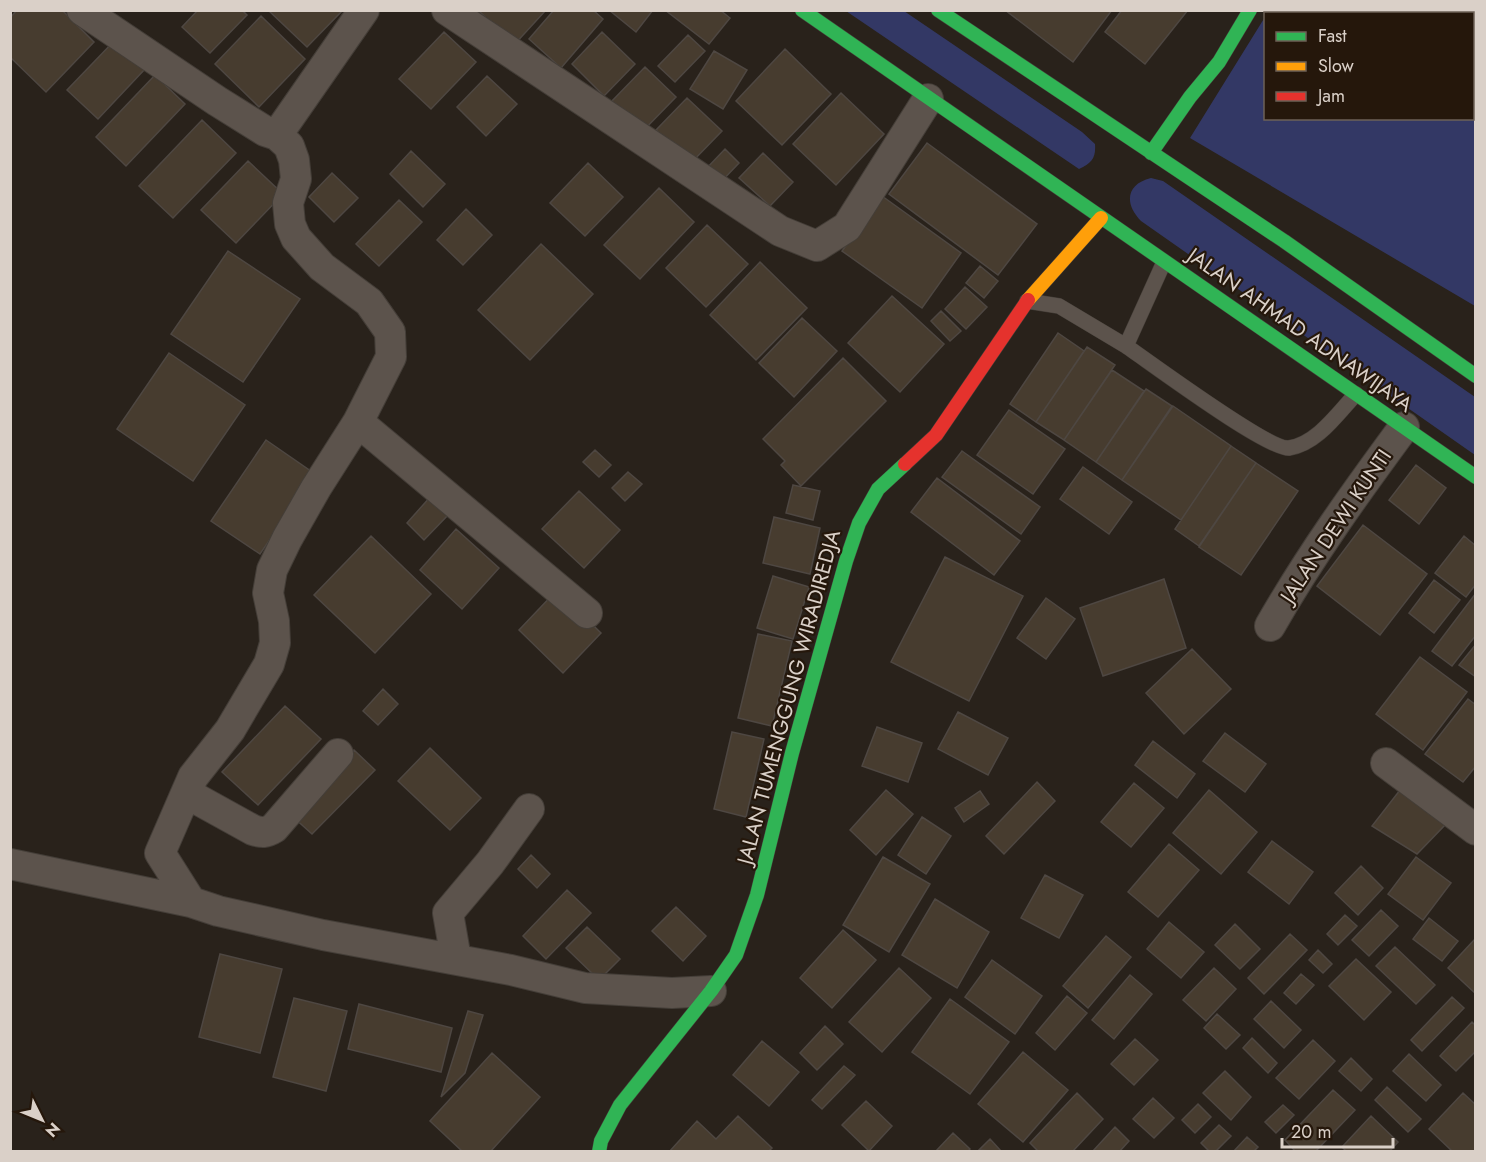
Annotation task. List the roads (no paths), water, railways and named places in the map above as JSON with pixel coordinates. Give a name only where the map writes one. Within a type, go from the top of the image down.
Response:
[{"type":"main road","name":"JALAN AHMAD ADNAWIJAYA","points":[[802,10],[1476,477]]},
{"type":"main road","points":[[938,10],[1284,241],[1476,375]]},
{"type":"main road","points":[[1151,153],[1190,96],[1219,62],[1250,10]]},
{"type":"main road","name":"JALAN TUMENGGUNG WIRADIREDJA","points":[[598,1152],[601,1140],[620,1105],[711,991],[736,955],[757,895],[792,753],[859,523],[878,489],[936,435],[1027,301],[1101,218]]},
{"type":"street","points":[[82,10],[217,101],[277,135],[289,146],[294,160],[296,179],[288,203],[290,224],[296,238],[322,267],[369,302],[390,332],[391,357],[358,422],[316,488],[272,570],[268,593],[276,643],[269,664],[230,730],[193,777],[160,853],[191,902]]},
{"type":"street","points":[[277,135],[364,10]]},
{"type":"street","points":[[447,10],[780,231],[817,246],[847,227],[928,99]]},
{"type":"street","points":[[358,422],[587,613]]},
{"type":"street","name":"JALAN DEWI KUNTI","points":[[1270,626],[1300,573],[1404,427]]},
{"type":"street","points":[[186,793],[253,830],[261,833],[268,832],[338,754]]},
{"type":"street","points":[[1386,763],[1476,830]]},
{"type":"street","points":[[456,959],[448,913],[490,863],[529,808]]},
{"type":"street","points":[[10,864],[191,902],[218,911],[322,935],[511,970],[585,988],[672,993],[711,991]]},
{"type":"lane","points":[[1126,346],[1164,262]]},
{"type":"lane","points":[[1027,301],[1059,306],[1126,346],[1266,441],[1287,448],[1305,443],[1325,428],[1356,394]]}]
